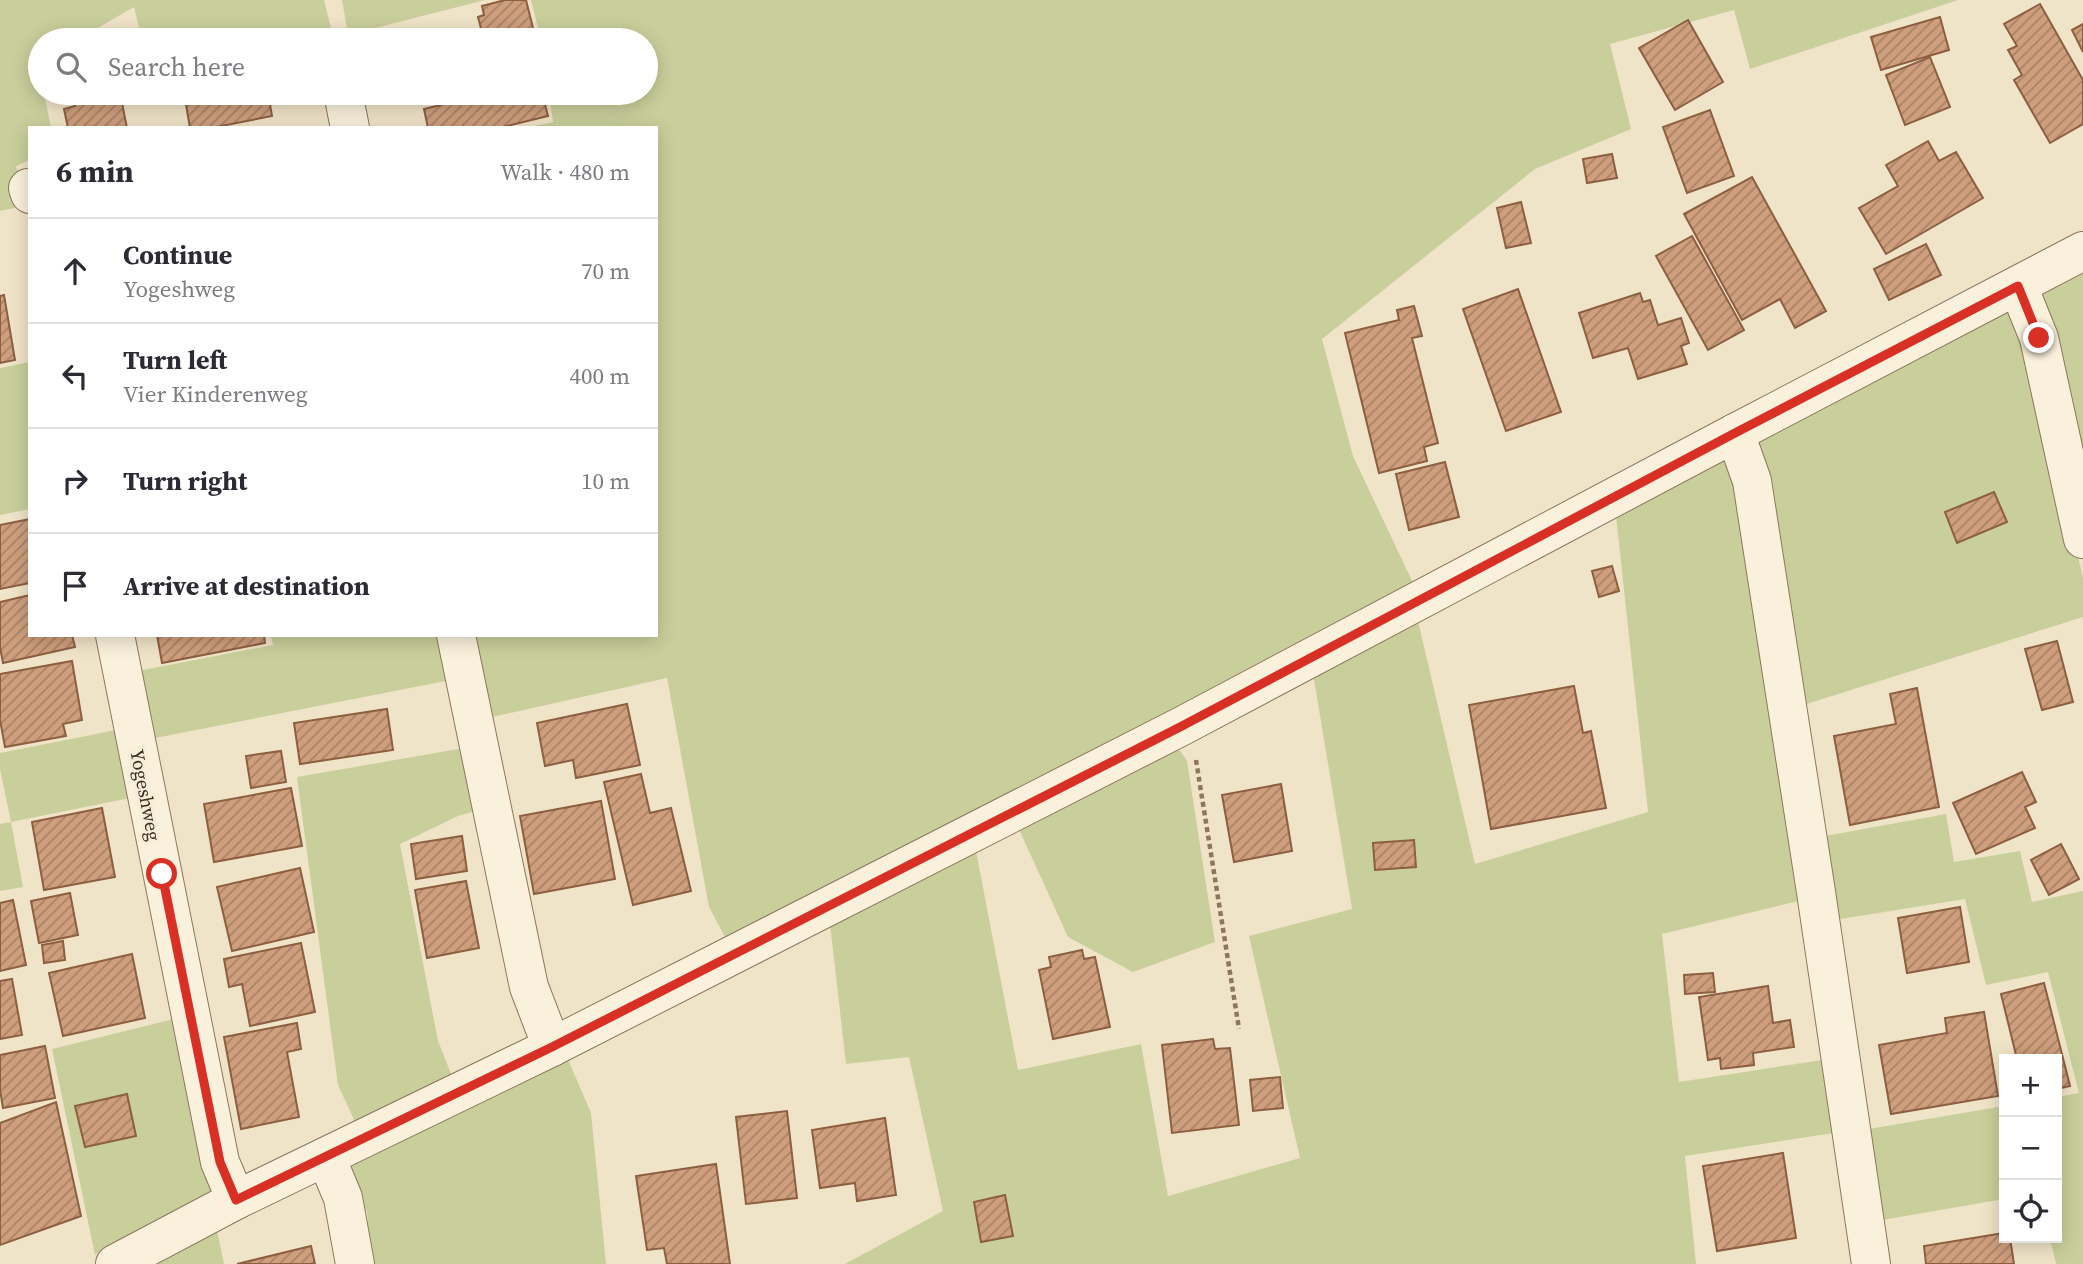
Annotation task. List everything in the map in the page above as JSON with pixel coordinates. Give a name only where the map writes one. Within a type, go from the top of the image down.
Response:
[{"type":"street","points":[[345,105],[350,126]]},
{"type":"street","points":[[115,1264],[236,1200],[552,1047],[1182,726],[2083,251]]},
{"type":"street","points":[[2018,286],[2039,338],[2083,539]]},
{"type":"street","points":[[1735,433],[1752,481],[1871,1264]]},
{"type":"street","name":"Yogeshweg","points":[[115,637],[220,1162],[236,1200]]},
{"type":"street","points":[[456,637],[529,988],[552,1047]]},
{"type":"street","points":[[326,1157],[343,1198],[355,1264]]},
{"type":"path","points":[[1182,726],[1196,760],[1239,1029]]},
{"type":"green space","points":[[0,0],[324,0],[331,28],[139,28],[134,7],[98,28],[28,28],[28,105],[46,105],[51,126],[28,126],[28,161],[16,166],[24,206],[0,211]]},
{"type":"green space","points":[[342,0],[485,0],[375,28],[347,28]]},
{"type":"green space","points":[[531,0],[1958,0],[1750,69],[1734,10],[1610,44],[1631,129],[1535,169],[1322,339],[1353,456],[1415,587],[726,939],[709,907],[667,678],[483,719],[466,637],[658,637],[658,126],[535,126],[553,122],[551,105],[658,105],[658,28],[538,28]]},
{"type":"green space","points":[[2083,267],[2083,495],[2039,303],[2045,290]]},
{"type":"green space","points":[[2004,308],[2026,330],[2083,578],[2083,617],[1797,707],[1758,441]]},
{"type":"green space","points":[[28,362],[28,509],[0,515],[0,368]]},
{"type":"green space","points":[[1725,457],[1734,460],[1807,899],[1662,934],[1679,1082],[1828,1059],[1840,1132],[1685,1156],[1696,1264],[845,1264],[943,1211],[909,1057],[846,1064],[830,924],[976,851],[1018,1070],[1141,1044],[1168,1196],[1300,1158],[1249,936],[1352,909],[1313,673],[1418,621],[1475,864],[1648,812],[1616,516]]},
{"type":"green space","points":[[271,637],[448,637],[456,679],[145,740],[132,672],[273,645]]},
{"type":"green space","points":[[126,728],[140,796],[11,822],[0,769],[0,753]]},
{"type":"green space","points":[[470,747],[482,809],[458,816],[400,844],[438,1041],[454,1081],[357,1126],[338,1085],[297,777]]},
{"type":"green space","points":[[1179,749],[1187,761],[1215,942],[1133,972],[1068,937],[1018,827]]},
{"type":"green space","points":[[1946,814],[1954,862],[2020,851],[2032,902],[2083,891],[2083,1264],[2056,1264],[2051,1243],[2062,1243],[2062,1096],[2079,1093],[2048,972],[1986,985],[1965,899],[1828,921],[1814,838]]},
{"type":"green space","points":[[11,822],[23,887],[0,891],[0,824]]},
{"type":"green space","points":[[182,1017],[215,1193],[95,1255],[52,1049]]},
{"type":"green space","points":[[567,1057],[591,1113],[606,1264],[371,1264],[367,1212],[344,1166]]},
{"type":"green space","points":[[1999,1107],[1999,1200],[1871,1222],[1857,1131]]},
{"type":"green space","points":[[216,1225],[224,1264],[143,1264]]},
{"type":"building","points":[[505,0],[526,0],[533,28],[481,28],[478,17],[484,15],[482,6]]},
{"type":"building","points":[[2040,4],[2083,80],[2083,124],[2050,143],[2014,80],[2022,75],[2008,50],[2017,46],[2004,24]]},
{"type":"building","points":[[1940,17],[1949,50],[1881,70],[1871,37]]},
{"type":"building","points":[[1688,20],[1723,82],[1675,110],[1639,48]]},
{"type":"building","points":[[2083,24],[2083,52],[2072,30]]},
{"type":"building","points":[[1930,57],[1950,107],[1905,125],[1886,75]]},
{"type":"building","points":[[122,105],[127,126],[68,126],[64,109],[75,106]]},
{"type":"building","points":[[186,105],[270,105],[272,116],[221,126],[190,126]]},
{"type":"building","points":[[441,105],[545,105],[548,116],[507,126],[428,126],[424,109]]},
{"type":"building","points":[[1710,110],[1734,176],[1687,193],[1663,127]]},
{"type":"building","points":[[1928,141],[1939,161],[1956,152],[1983,198],[1886,254],[1859,208],[1898,186],[1886,165]]},
{"type":"building","points":[[1612,154],[1617,178],[1587,183],[1583,159]]},
{"type":"building","points":[[1752,177],[1826,311],[1795,328],[1780,299],[1742,320],[1684,214]]},
{"type":"building","points":[[1521,202],[1531,243],[1506,248],[1497,208]]},
{"type":"building","points":[[1692,236],[1744,330],[1708,350],[1656,256]]},
{"type":"building","points":[[1926,244],[1941,275],[1889,300],[1874,269]]},
{"type":"building","points":[[1518,289],[1561,412],[1506,431],[1463,309]]},
{"type":"building","points":[[1640,293],[1643,302],[1650,300],[1658,325],[1681,318],[1689,343],[1681,346],[1687,364],[1638,379],[1628,348],[1593,358],[1579,313]]},
{"type":"building","points":[[4,295],[15,360],[0,363],[0,296]]},
{"type":"building","points":[[1414,306],[1422,336],[1412,338],[1438,443],[1424,447],[1427,461],[1379,473],[1345,333],[1399,320],[1397,310]]},
{"type":"building","points":[[1445,462],[1459,517],[1409,530],[1396,474]]},
{"type":"building","points":[[1994,492],[2007,522],[1957,543],[1945,512]]},
{"type":"building","points":[[28,519],[28,583],[0,589],[0,525]]},
{"type":"building","points":[[1612,566],[1619,591],[1599,597],[1592,571]]},
{"type":"building","points":[[28,595],[28,637],[72,637],[75,647],[3,663],[0,647],[0,602]]},
{"type":"building","points":[[157,637],[264,637],[265,643],[162,663]]},
{"type":"building","points":[[2057,641],[2073,702],[2042,710],[2025,649]]},
{"type":"building","points":[[72,661],[82,720],[63,724],[66,736],[5,747],[0,720],[0,674]]},
{"type":"building","points":[[1574,686],[1583,733],[1591,731],[1606,808],[1491,829],[1469,705]]},
{"type":"building","points":[[1917,688],[1939,807],[1850,825],[1834,736],[1896,724],[1890,694]]},
{"type":"building","points":[[627,704],[640,765],[576,778],[573,760],[545,766],[537,723]]},
{"type":"building","points":[[387,709],[393,750],[300,764],[294,723]]},
{"type":"building","points":[[281,751],[286,782],[251,788],[246,756]]},
{"type":"building","points":[[2022,772],[2036,802],[2025,807],[2035,828],[1976,854],[1953,803]]},
{"type":"building","points":[[641,774],[650,813],[671,808],[691,891],[633,905],[604,782]]},
{"type":"building","points":[[1281,784],[1292,851],[1234,862],[1222,795]]},
{"type":"building","points":[[291,788],[302,846],[214,862],[204,804]]},
{"type":"building","points":[[601,801],[615,879],[534,894],[520,816]]},
{"type":"building","points":[[102,808],[115,877],[44,890],[32,822]]},
{"type":"building","points":[[462,836],[467,871],[416,879],[411,844]]},
{"type":"building","points":[[1414,840],[1416,867],[1375,870],[1373,843]]},
{"type":"building","points":[[2061,844],[2079,879],[2049,895],[2031,860]]},
{"type":"building","points":[[300,868],[314,932],[232,951],[217,887]]},
{"type":"building","points":[[466,881],[479,948],[427,958],[415,890]]},
{"type":"building","points":[[70,893],[78,935],[39,943],[31,901]]},
{"type":"building","points":[[13,900],[26,965],[0,971],[0,903]]},
{"type":"building","points":[[1960,907],[1969,962],[1907,973],[1898,918]]},
{"type":"building","points":[[63,941],[65,960],[44,963],[42,945]]},
{"type":"building","points":[[301,943],[315,1012],[250,1026],[242,984],[229,987],[224,959]]},
{"type":"building","points":[[1082,950],[1084,959],[1095,957],[1110,1027],[1053,1039],[1039,970],[1051,967],[1049,957]]},
{"type":"building","points":[[132,954],[145,1018],[63,1036],[49,973]]},
{"type":"building","points":[[1713,973],[1715,992],[1685,994],[1684,975]]},
{"type":"building","points":[[12,979],[22,1035],[0,1039],[0,981]]},
{"type":"building","points":[[2044,983],[2062,1054],[2016,1054],[2001,994]]},
{"type":"building","points":[[1768,986],[1773,1023],[1790,1020],[1794,1047],[1753,1053],[1754,1065],[1721,1069],[1720,1058],[1708,1060],[1699,997]]},
{"type":"building","points":[[1984,1012],[1998,1096],[1891,1114],[1879,1045],[1947,1033],[1945,1018]]},
{"type":"building","points":[[297,1023],[301,1049],[287,1052],[299,1117],[241,1129],[224,1037]]},
{"type":"building","points":[[1213,1039],[1215,1049],[1230,1048],[1239,1125],[1172,1133],[1162,1045]]},
{"type":"building","points":[[45,1046],[55,1098],[3,1108],[0,1055]]},
{"type":"building","points":[[2062,1054],[2070,1086],[2062,1088]]},
{"type":"building","points":[[1280,1077],[1283,1108],[1253,1111],[1250,1080]]},
{"type":"building","points":[[127,1094],[136,1136],[85,1147],[75,1106]]},
{"type":"building","points":[[56,1102],[81,1216],[0,1245],[0,1123]]},
{"type":"building","points":[[787,1111],[797,1198],[746,1204],[736,1117]]},
{"type":"building","points":[[885,1118],[896,1195],[857,1201],[855,1183],[820,1188],[812,1130]]},
{"type":"building","points":[[1783,1153],[1796,1238],[1717,1251],[1703,1166]]},
{"type":"building","points":[[716,1164],[730,1264],[667,1264],[664,1248],[647,1250],[636,1176]]},
{"type":"building","points":[[1005,1195],[1013,1236],[981,1242],[974,1202]]},
{"type":"building","points":[[1999,1234],[1999,1243],[2011,1243],[2014,1264],[1926,1264],[1924,1246]]},
{"type":"building","points":[[311,1246],[315,1264],[237,1264]]},
{"type":"route","points":[[162,874],[220,1162],[236,1200],[552,1047],[1182,726],[2018,286],[2039,338]]}]
